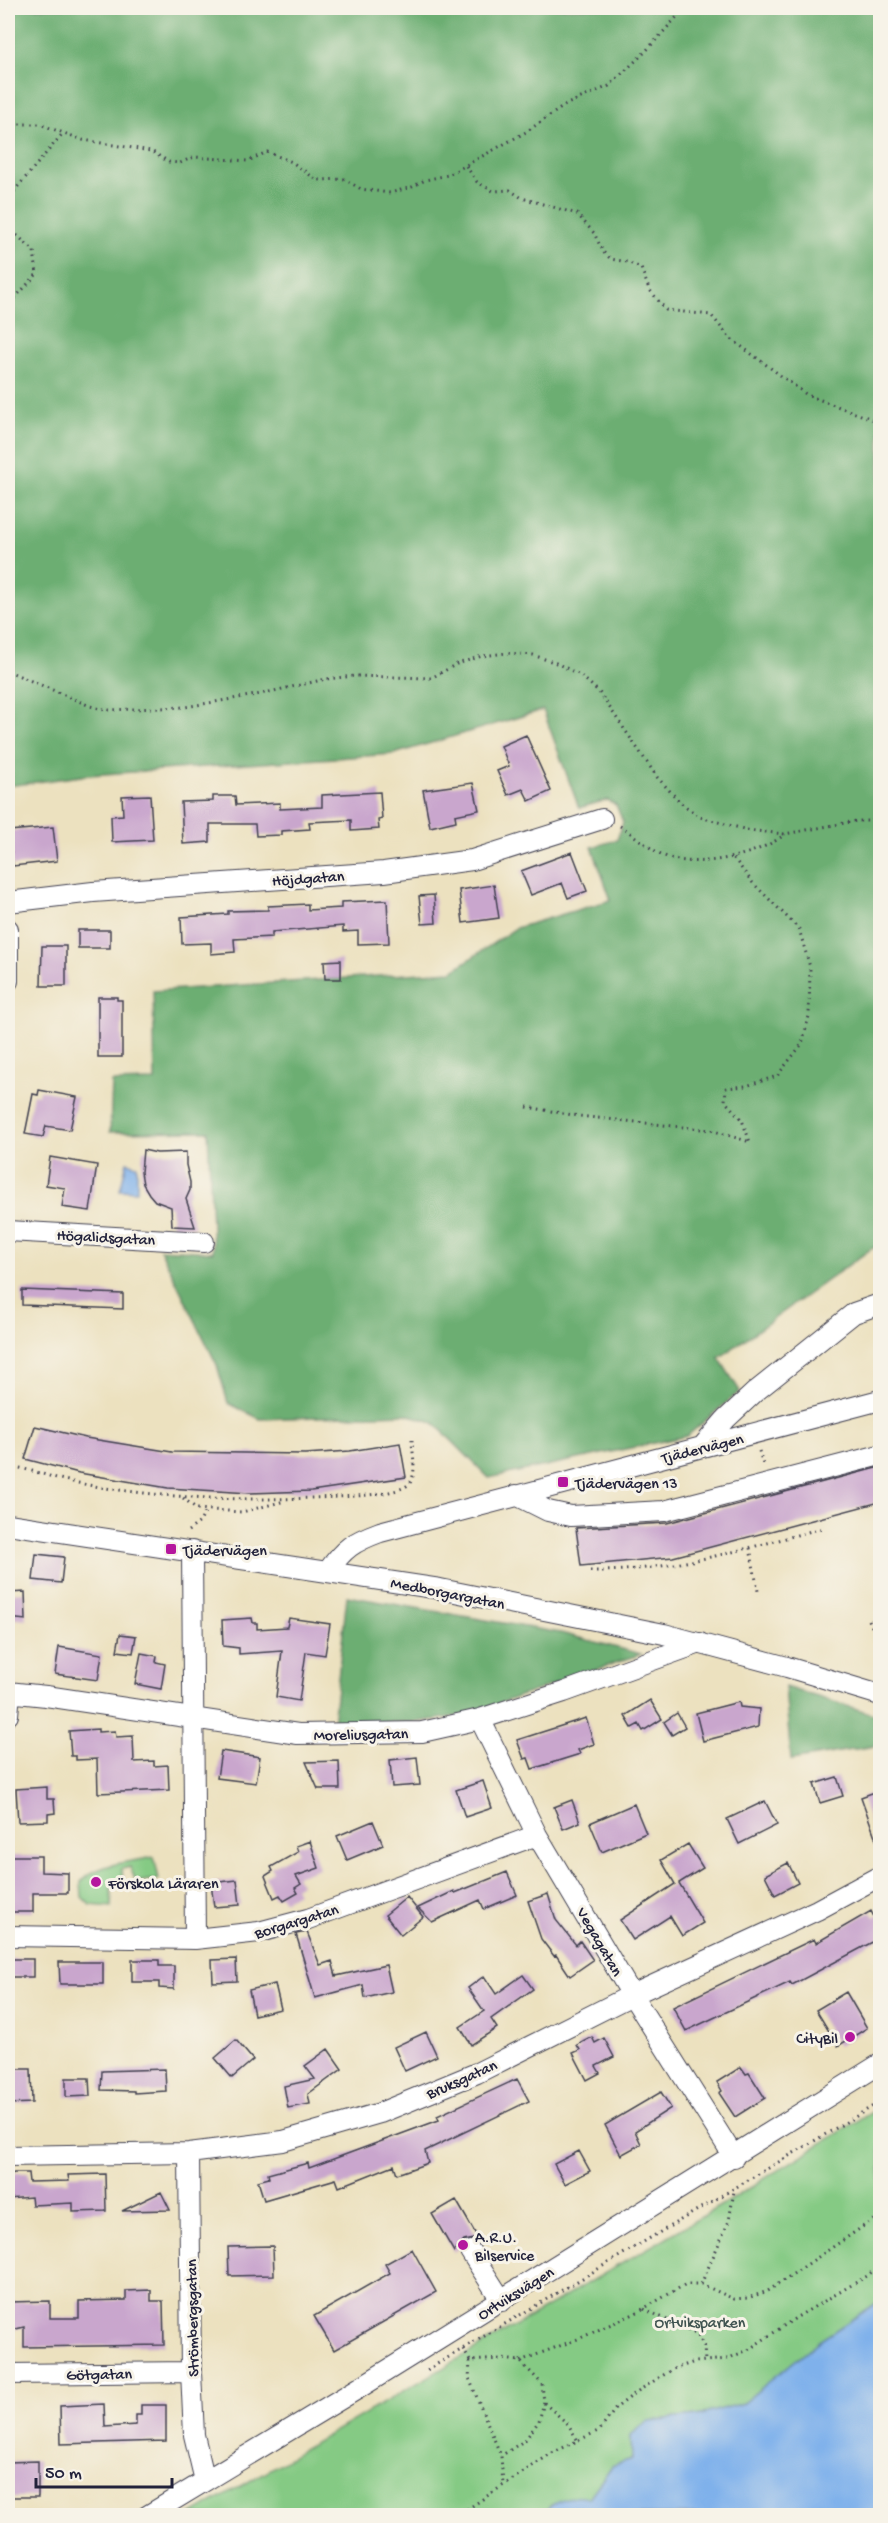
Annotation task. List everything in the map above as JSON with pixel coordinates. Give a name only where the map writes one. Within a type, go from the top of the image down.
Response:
[{"type":"street","name":"Höjdgatan","points":[[8,902],[93,892],[384,872],[472,860],[602,819]]},
{"type":"street","points":[[8,929],[8,981]]},
{"type":"street","name":"Högalidsgatan","points":[[8,1231],[204,1242]]},
{"type":"street","points":[[702,1447],[726,1419],[755,1392],[854,1313],[880,1304]]},
{"type":"street","name":"Tjädervägen","points":[[328,1570],[346,1547],[357,1540],[516,1495],[880,1400]]},
{"type":"street","points":[[516,1495],[548,1511],[571,1516],[664,1510],[880,1455]]},
{"type":"street","name":"Medborgargatan","points":[[8,1524],[187,1544],[440,1589],[700,1643],[880,1695]]},
{"type":"street","points":[[187,1544],[195,1939]]},
{"type":"street","name":"Moreliusgatan","points":[[8,1714],[9,1692],[87,1701],[192,1719],[309,1734],[422,1732],[480,1719],[564,1692],[700,1643]]},
{"type":"street","name":"Vegagatan","points":[[480,1719],[537,1835],[632,1995],[734,2157]]},
{"type":"street","name":"Borgargatan","points":[[8,1936],[195,1939],[241,1936],[282,1927],[537,1835]]},
{"type":"street","name":"Bruksgatan","points":[[8,2156],[189,2153],[283,2140],[380,2113],[477,2073],[632,1995],[817,1910],[880,1876]]},
{"type":"street","name":"Ortviksvägen","points":[[147,2516],[502,2301],[880,2064]]},
{"type":"street","name":"Strömbergsgatan","points":[[189,2153],[191,2372],[194,2435],[205,2481]]},
{"type":"street","points":[[470,2251],[502,2301]]},
{"type":"street","name":"Götgatan","points":[[8,2374],[191,2372]]},
{"type":"path","points":[[8,128],[18,124],[39,124],[82,140],[151,151],[169,162],[180,163],[194,157],[248,161],[267,152],[285,159],[317,180],[344,179],[361,189],[390,193],[425,180],[448,175],[526,132],[567,104],[609,86],[645,52],[684,8]]},
{"type":"path","points":[[8,202],[15,190],[64,132]]},
{"type":"path","points":[[466,166],[477,182],[493,191],[510,190],[522,198],[577,214],[594,233],[603,252],[611,259],[641,268],[649,289],[666,310],[711,315],[730,338],[807,395],[880,422]]},
{"type":"path","points":[[8,227],[34,252],[37,274],[14,300],[8,316]]},
{"type":"path","points":[[8,671],[90,706],[109,710],[185,707],[256,696],[326,679],[355,676],[431,678],[482,656],[507,653],[533,655],[580,675],[599,692],[657,777],[681,803],[700,817],[747,830],[785,834],[856,821],[880,821]]},
{"type":"path","points":[[602,819],[618,825],[669,858],[693,861],[752,852],[772,844],[785,834]]},
{"type":"path","points":[[527,1107],[579,1116],[711,1130],[750,1142],[742,1120],[725,1101],[726,1088],[746,1086],[777,1076],[802,1044],[808,1016],[810,967],[799,929],[752,882],[732,856]]},
{"type":"path","points":[[754,1434],[769,1484]]},
{"type":"path","points":[[8,1466],[77,1483],[182,1497],[258,1501],[359,1496],[404,1487],[410,1483],[414,1474],[412,1440]]},
{"type":"path","points":[[182,1497],[193,1508],[247,1511],[290,1499]]},
{"type":"path","points":[[187,1544],[206,1510]]},
{"type":"path","points":[[590,1571],[670,1566],[750,1548],[822,1528]]},
{"type":"path","points":[[750,1548],[758,1591]]},
{"type":"path","points":[[869,1620],[880,1645]]},
{"type":"path","points":[[422,2373],[880,2102]]},
{"type":"path","points":[[701,2284],[729,2221],[734,2190]]},
{"type":"path","points":[[470,2361],[501,2359],[520,2361],[578,2339],[644,2309],[686,2284],[701,2284],[734,2299],[748,2298],[787,2279],[880,2215]]},
{"type":"path","points":[[457,2516],[552,2453],[600,2430],[616,2408],[673,2369],[694,2362],[727,2359],[748,2350],[867,2276],[880,2265]]},
{"type":"path","points":[[644,2309],[697,2334],[704,2346],[705,2361]]},
{"type":"path","points":[[463,2349],[470,2361],[469,2378],[501,2456],[503,2485]]},
{"type":"path","points":[[501,2456],[525,2440],[539,2421],[544,2402],[542,2384],[520,2361]]},
{"type":"path","points":[[544,2402],[568,2424],[578,2442]]},
{"type":"green space","points":[[8,8],[880,8],[880,1246],[871,1249],[719,1358],[740,1391],[687,1436],[489,1478],[433,1422],[406,1414],[260,1419],[228,1403],[217,1365],[160,1249],[213,1252],[208,1131],[110,1132],[112,1082],[155,1081],[153,991],[452,971],[516,928],[611,900],[592,847],[617,840],[623,822],[616,805],[607,800],[579,808],[543,710],[394,754],[89,775],[8,786]]},
{"type":"green space","points":[[347,1596],[561,1633],[641,1654],[466,1715],[418,1722],[333,1723]]},
{"type":"green space","points":[[785,1687],[880,1716],[880,1745],[791,1760]]},
{"type":"green space","points":[[154,1857],[159,1879],[136,1882],[130,1867],[122,1869],[123,1883],[111,1888],[112,1907],[90,1905],[82,1897],[81,1882],[96,1871],[115,1864]]},
{"type":"green space","name":"Ortviksparken","points":[[880,2107],[880,2301],[819,2341],[743,2403],[697,2416],[648,2421],[631,2435],[632,2459],[612,2466],[589,2498],[551,2505],[543,2516],[190,2516],[725,2203]]},
{"type":"water","points":[[127,1162],[137,1165],[137,1191],[120,1190]]},
{"type":"water","points":[[880,2301],[880,2515],[543,2515],[552,2505],[563,2499],[589,2498],[612,2466],[632,2459],[631,2435],[648,2421],[697,2416],[743,2403],[819,2341]]},
{"type":"building","points":[[526,735],[551,791],[529,801],[523,789],[508,795],[497,771],[509,766],[501,746]]},
{"type":"building","points":[[473,783],[479,810],[455,815],[456,821],[430,827],[423,790]]},
{"type":"building","points":[[380,792],[382,819],[378,820],[379,829],[351,831],[351,820],[309,822],[310,829],[281,831],[281,835],[256,836],[255,824],[210,824],[210,842],[183,844],[181,802],[213,801],[213,796],[235,796],[236,805],[280,803],[280,809],[322,807],[322,795]]},
{"type":"building","points":[[150,795],[153,840],[112,842],[111,816],[123,815],[122,796]]},
{"type":"building","points":[[53,827],[57,861],[13,866],[9,831]]},
{"type":"building","points":[[572,852],[587,891],[568,898],[562,883],[531,895],[521,871]]},
{"type":"building","points":[[494,885],[499,918],[463,923],[459,890]]},
{"type":"building","points":[[434,895],[436,923],[422,924],[419,896]]},
{"type":"building","points":[[387,900],[389,943],[358,944],[358,931],[343,932],[343,926],[272,932],[272,937],[234,939],[235,952],[211,954],[211,943],[182,944],[181,917],[228,914],[228,911],[268,910],[268,906],[308,904],[308,910],[341,908],[341,902]]},
{"type":"building","points":[[78,930],[110,930],[110,948],[78,948]]},
{"type":"building","points":[[42,946],[66,946],[66,986],[41,986]]},
{"type":"building","points":[[341,960],[341,979],[325,979],[324,961]]},
{"type":"building","points":[[98,997],[117,997],[117,1000],[122,1000],[122,1057],[98,1057]]},
{"type":"building","points":[[39,1090],[77,1097],[70,1130],[46,1126],[43,1137],[25,1134],[33,1094],[38,1095]]},
{"type":"building","points":[[143,1150],[157,1153],[186,1152],[190,1190],[186,1199],[195,1227],[172,1226],[171,1207],[155,1201],[149,1194],[143,1184],[141,1172]]},
{"type":"building","points":[[50,1157],[97,1165],[90,1211],[62,1207],[65,1188],[46,1185]]},
{"type":"building","points":[[22,1290],[123,1294],[123,1309],[22,1305]]},
{"type":"building","points":[[35,1426],[86,1438],[172,1452],[305,1454],[350,1451],[400,1443],[406,1477],[311,1491],[250,1493],[168,1488],[79,1473],[25,1459]]},
{"type":"building","points":[[880,1467],[880,1502],[673,1557],[581,1566],[576,1528],[667,1523]]},
{"type":"building","points":[[36,1554],[64,1557],[61,1583],[33,1580]]},
{"type":"building","points":[[25,1592],[26,1620],[8,1618],[8,1593]]},
{"type":"building","points":[[252,1618],[253,1623],[257,1623],[257,1629],[287,1627],[289,1618],[330,1624],[325,1655],[306,1652],[299,1701],[276,1697],[282,1651],[239,1654],[239,1648],[223,1646],[222,1620]]},
{"type":"building","points":[[120,1634],[136,1636],[133,1653],[117,1651]]},
{"type":"building","points":[[59,1647],[102,1654],[98,1680],[55,1674]]},
{"type":"building","points":[[141,1653],[157,1656],[156,1662],[165,1664],[161,1689],[135,1684]]},
{"type":"building","points":[[650,1700],[662,1719],[643,1731],[639,1724],[632,1728],[625,1716]]},
{"type":"building","points":[[739,1702],[740,1707],[759,1709],[758,1727],[703,1741],[696,1713]]},
{"type":"building","points":[[677,1713],[685,1727],[672,1735],[664,1722]]},
{"type":"building","points":[[586,1718],[594,1744],[578,1750],[580,1754],[532,1769],[528,1758],[524,1759],[517,1740]]},
{"type":"building","points":[[98,1729],[98,1732],[115,1731],[116,1737],[133,1736],[134,1762],[154,1761],[154,1766],[168,1765],[169,1790],[98,1793],[97,1759],[76,1760],[76,1756],[71,1756],[69,1731]]},
{"type":"building","points":[[221,1751],[260,1757],[256,1783],[217,1778]]},
{"type":"building","points":[[417,1757],[420,1785],[392,1787],[390,1760]]},
{"type":"building","points":[[339,1761],[340,1789],[318,1789],[306,1762]]},
{"type":"building","points":[[837,1777],[843,1796],[820,1803],[814,1784]]},
{"type":"building","points":[[483,1781],[492,1808],[465,1817],[456,1790]]},
{"type":"building","points":[[47,1787],[47,1799],[54,1799],[55,1813],[48,1814],[48,1821],[18,1822],[16,1789]]},
{"type":"building","points":[[880,1790],[880,1845],[878,1845],[861,1797]]},
{"type":"building","points":[[572,1800],[580,1822],[563,1829],[554,1807]]},
{"type":"building","points":[[765,1801],[777,1825],[739,1844],[727,1819]]},
{"type":"building","points":[[634,1804],[646,1833],[602,1852],[590,1823]]},
{"type":"building","points":[[373,1821],[383,1845],[347,1860],[337,1836]]},
{"type":"building","points":[[310,1841],[319,1868],[296,1876],[301,1884],[295,1888],[298,1893],[284,1901],[280,1895],[274,1898],[265,1876],[273,1871],[271,1867],[298,1852],[296,1846]]},
{"type":"building","points":[[688,1844],[703,1868],[679,1883],[703,1923],[682,1936],[670,1916],[633,1940],[620,1920],[675,1884],[661,1860]]},
{"type":"building","points":[[8,1856],[41,1856],[41,1872],[68,1873],[68,1893],[33,1893],[33,1912],[8,1912]]},
{"type":"building","points":[[788,1863],[798,1883],[775,1895],[765,1875]]},
{"type":"building","points":[[507,1872],[517,1895],[484,1909],[480,1900],[432,1922],[418,1908],[454,1891],[455,1893]]},
{"type":"building","points":[[237,1880],[240,1905],[214,1907],[211,1883]]},
{"type":"building","points":[[548,1894],[556,1920],[576,1945],[580,1941],[593,1960],[570,1976],[556,1955],[554,1956],[541,1939],[528,1901]]},
{"type":"building","points":[[407,1897],[423,1917],[401,1935],[385,1915]]},
{"type":"building","points":[[871,1911],[874,1917],[880,1913],[880,1938],[792,1985],[790,1982],[686,2031],[673,2007],[814,1939],[816,1943]]},
{"type":"building","points":[[307,1932],[320,1965],[332,1961],[336,1976],[386,1965],[392,1992],[365,1998],[363,1985],[315,1998],[296,1934]]},
{"type":"building","points":[[8,1959],[33,1959],[33,1977],[8,1977]]},
{"type":"building","points":[[236,1959],[237,1981],[213,1982],[212,1960]]},
{"type":"building","points":[[132,1960],[159,1960],[159,1966],[174,1966],[174,1989],[159,1988],[159,1982],[132,1982]]},
{"type":"building","points":[[59,1962],[103,1962],[103,1984],[60,1984]]},
{"type":"building","points":[[523,1975],[533,1989],[491,2019],[497,2028],[471,2045],[460,2027],[484,2011],[468,1988],[484,1976],[496,1994]]},
{"type":"building","points":[[275,1984],[281,2009],[254,2015],[249,1990]]},
{"type":"building","points":[[846,1992],[867,2028],[838,2046],[816,2010]]},
{"type":"building","points":[[426,2032],[437,2056],[405,2071],[394,2047]]},
{"type":"building","points":[[592,2037],[595,2043],[604,2038],[614,2057],[596,2066],[600,2073],[587,2080],[573,2053],[580,2050],[577,2045]]},
{"type":"building","points":[[236,2040],[253,2060],[232,2078],[215,2058]]},
{"type":"building","points":[[328,2049],[342,2069],[308,2094],[310,2104],[288,2108],[284,2086],[315,2079],[305,2066]]},
{"type":"building","points":[[741,2067],[746,2074],[749,2073],[765,2098],[735,2117],[719,2093],[722,2091],[717,2082]]},
{"type":"building","points":[[8,2069],[31,2069],[32,2103],[8,2104]]},
{"type":"building","points":[[165,2069],[166,2091],[134,2093],[134,2091],[101,2090],[102,2071]]},
{"type":"building","points":[[66,2078],[89,2078],[90,2096],[66,2097]]},
{"type":"building","points":[[517,2079],[529,2101],[425,2151],[428,2163],[397,2174],[394,2165],[339,2187],[336,2179],[264,2200],[258,2181],[269,2178],[268,2174],[308,2163],[309,2168],[439,2120],[437,2116]]},
{"type":"building","points":[[661,2092],[671,2108],[635,2131],[641,2144],[621,2155],[605,2125]]},
{"type":"building","points":[[579,2151],[590,2171],[565,2184],[554,2164]]},
{"type":"building","points":[[28,2173],[29,2182],[69,2181],[68,2175],[105,2174],[106,2211],[73,2212],[73,2203],[32,2205],[31,2197],[8,2199],[8,2175]]},
{"type":"building","points":[[161,2192],[170,2210],[122,2211]]},
{"type":"building","points":[[456,2200],[478,2238],[464,2241],[454,2252],[432,2214]]},
{"type":"building","points":[[273,2246],[274,2275],[229,2276],[228,2247]]},
{"type":"building","points":[[412,2249],[436,2292],[334,2350],[314,2316],[390,2273],[385,2264]]},
{"type":"building","points":[[151,2290],[151,2301],[163,2301],[164,2345],[24,2347],[24,2327],[8,2331],[8,2302],[50,2301],[50,2318],[79,2318],[79,2301],[126,2300],[126,2291]]},
{"type":"building","points":[[104,2404],[105,2427],[136,2425],[136,2415],[141,2415],[141,2405],[166,2405],[166,2441],[61,2444],[60,2406]]},
{"type":"building","points":[[38,2461],[38,2497],[8,2497],[8,2462]]},
{"type":"place","name":"Tjädervägen 13","points":[[563,1482]]},
{"type":"place","name":"Tjädervägen","points":[[171,1549]]},
{"type":"place","name":"Förskola Läraren","points":[[96,1882]]},
{"type":"place","name":"CityBil","points":[[850,2037]]},
{"type":"place","name":"A.R.U. Bilservice","points":[[463,2245]]}]
